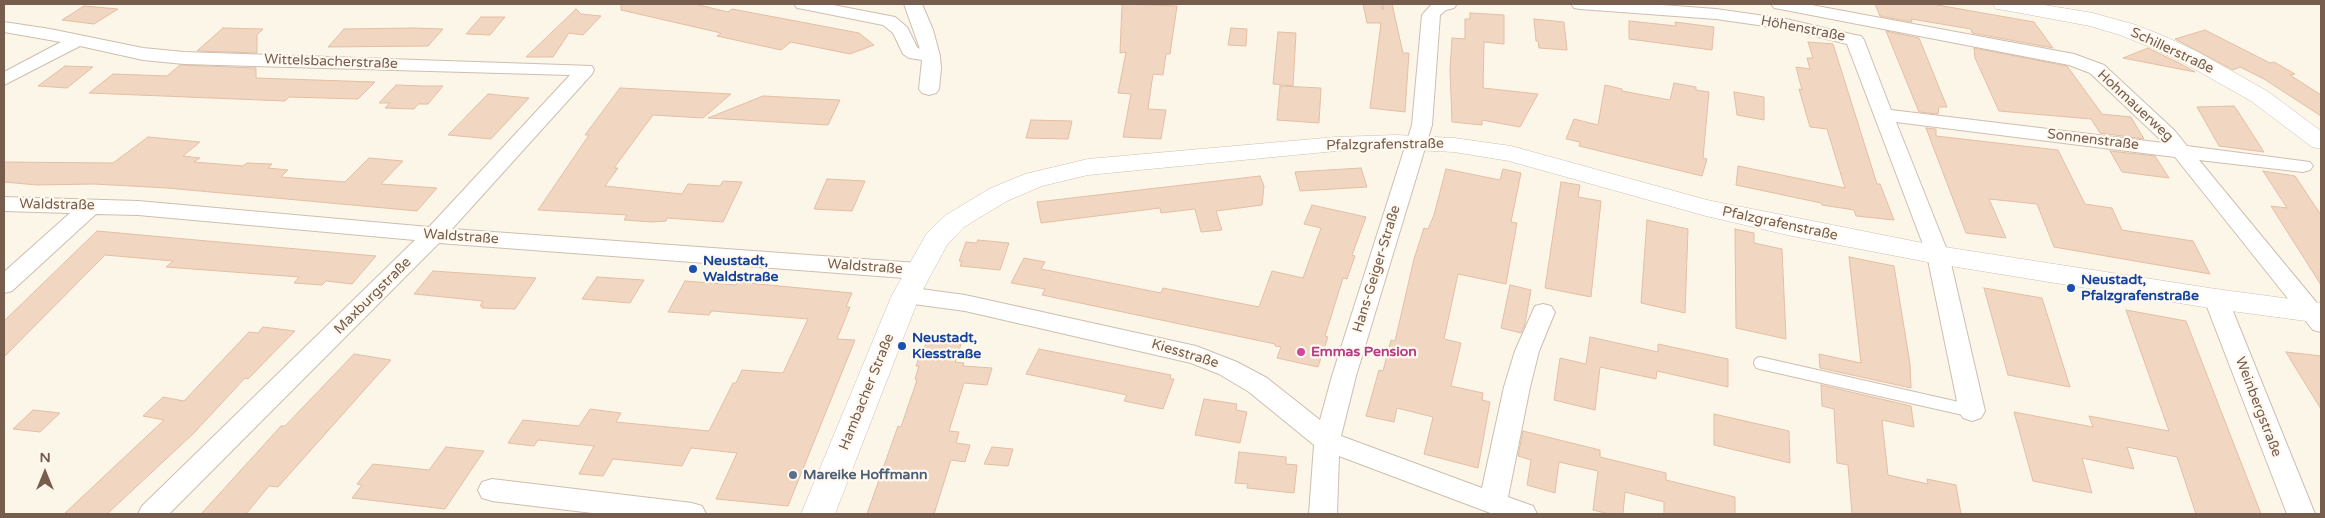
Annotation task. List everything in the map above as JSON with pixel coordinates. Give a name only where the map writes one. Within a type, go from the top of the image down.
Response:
[{"type":"street","points":[[804,4],[889,21],[901,31],[909,50],[916,54],[931,56]]},
{"type":"street","points":[[913,4],[924,30],[931,56],[932,69],[929,89]]},
{"type":"street","points":[[1418,143],[1425,102],[1431,15],[1440,6],[1448,4]]},
{"type":"street","name":"Höhenstraße","points":[[1580,4],[1716,14],[1786,24],[1855,40],[1938,254]]},
{"type":"street","name":"Hohmauerweg","points":[[1780,4],[2087,64],[2108,77],[2152,118],[2182,150],[2317,316]]},
{"type":"street","name":"Schillerstraße","points":[[2004,4],[2093,20],[2128,30],[2158,42],[2190,57],[2259,96],[2321,142]]},
{"type":"street","name":"Wittelsbacherstraße","points":[[4,27],[143,54],[184,58],[585,70]]},
{"type":"street","points":[[4,80],[78,40]]},
{"type":"street","name":"Maxburgstraße","points":[[152,514],[434,235],[585,70]]},
{"type":"street","name":"Sonnenstraße","points":[[1883,115],[2303,166]]},
{"type":"street","name":"Pfalzgrafenstraße","points":[[912,283],[938,239],[955,221],[998,195],[1054,174],[1088,167],[1336,144],[1418,143],[1454,145],[1511,154],[1751,219],[1938,254],[2317,316]]},
{"type":"street","name":"Hans-Geiger-Straße","points":[[1322,514],[1327,441],[1353,347],[1405,176],[1418,143]]},
{"type":"street","name":"Waldstraße","points":[[4,204],[91,206],[211,214],[912,283]]},
{"type":"street","points":[[4,285],[91,206]]},
{"type":"street","points":[[1938,254],[1972,411]]},
{"type":"street","name":"Kiesstraße","points":[[912,283],[965,303],[1196,355],[1228,368],[1258,385],[1327,441],[1522,514]]},
{"type":"street","name":"Hambacher Straße","points":[[818,514],[912,283]]},
{"type":"street","name":"Weinbergstraße","points":[[2216,299],[2301,514]]},
{"type":"street","points":[[1493,502],[1516,387],[1527,351],[1543,312]]},
{"type":"street","points":[[492,490],[692,514]]},
{"type":"lane","points":[[1760,363],[1972,411]]},
{"type":"building","points":[[621,4],[695,4],[728,12],[732,9],[859,33],[874,45],[850,54],[791,42],[781,50],[717,36],[721,33],[621,10]]},
{"type":"building","points":[[1122,4],[1177,6],[1170,54],[1166,54],[1163,75],[1153,74],[1148,109],[1166,110],[1161,139],[1123,137],[1131,94],[1118,93],[1126,52],[1120,53]]},
{"type":"building","points":[[1363,4],[1381,4],[1383,10],[1383,4],[1392,4],[1403,53],[1409,53],[1405,112],[1370,108],[1381,23],[1367,23]]},
{"type":"building","points":[[1875,4],[1932,4],[2034,22],[2053,48],[1972,33],[1971,29],[1880,16]]},
{"type":"building","points":[[84,6],[118,9],[94,24],[62,20]]},
{"type":"building","points":[[576,9],[581,14],[601,16],[583,35],[569,33],[553,57],[526,57]]},
{"type":"building","points":[[1470,13],[1504,15],[1504,44],[1484,42],[1483,88],[1538,94],[1520,127],[1482,120],[1482,125],[1452,122],[1450,70],[1452,38],[1465,39],[1465,19],[1470,19]]},
{"type":"building","points":[[481,17],[505,17],[490,35],[466,34]]},
{"type":"building","points":[[1534,19],[1564,22],[1567,50],[1539,48],[1538,41],[1536,41]]},
{"type":"building","points":[[1629,21],[1676,26],[1675,22],[1714,27],[1712,50],[1629,39]]},
{"type":"building","points":[[223,28],[263,29],[257,35],[257,53],[197,51]]},
{"type":"building","points":[[1231,28],[1247,29],[1246,46],[1228,45]]},
{"type":"building","points":[[344,29],[443,29],[428,46],[328,47]]},
{"type":"building","points":[[2205,30],[2270,63],[2274,62],[2295,74],[2290,75],[2321,95],[2321,116],[2264,79],[2240,67],[2233,70],[2175,39]]},
{"type":"building","points":[[1886,31],[1919,38],[1947,107],[1939,107],[1938,114],[1919,112]]},
{"type":"building","points":[[1278,32],[1296,33],[1293,86],[1273,84]]},
{"type":"building","points":[[1808,42],[1833,44],[1877,184],[1880,184],[1894,220],[1856,216],[1854,210],[1822,205],[1821,203],[1736,185],[1738,166],[1845,188],[1827,129],[1810,127],[1799,89],[1802,90],[1796,67],[1810,69],[1807,58],[1813,58]]},
{"type":"building","points":[[1974,48],[2067,66],[2102,114],[2131,117],[2144,139],[2100,133],[2091,119],[1999,111],[1975,58]]},
{"type":"building","points":[[2148,48],[2181,64],[2195,72],[2123,58]]},
{"type":"building","points":[[180,65],[256,68],[256,78],[375,82],[358,99],[289,97],[285,101],[89,93],[113,74],[167,76]]},
{"type":"building","points":[[65,66],[93,67],[67,88],[38,86]]},
{"type":"building","points":[[1674,83],[1696,87],[1696,90],[1709,92],[1703,158],[1707,159],[1702,176],[1579,146],[1580,142],[1566,139],[1574,119],[1598,125],[1605,85],[1622,89],[1622,91],[1670,100]]},
{"type":"building","points":[[396,85],[443,86],[428,104],[418,104],[414,109],[385,108],[390,103],[379,103]]},
{"type":"building","points":[[1280,86],[1321,88],[1319,123],[1277,120]]},
{"type":"building","points":[[620,88],[731,94],[703,118],[653,115],[614,168],[618,168],[605,186],[682,194],[688,184],[720,186],[723,181],[742,182],[723,222],[667,218],[666,221],[652,222],[624,220],[627,215],[538,210],[589,135],[585,135]]},
{"type":"building","points":[[1734,92],[1764,97],[1764,120],[1737,115]]},
{"type":"building","points":[[488,94],[529,98],[491,139],[448,135]]},
{"type":"building","points":[[763,96],[840,100],[828,125],[708,118]]},
{"type":"building","points":[[2234,106],[2264,152],[2219,146],[2197,107]]},
{"type":"building","points":[[1031,120],[1072,121],[1068,139],[1026,138]]},
{"type":"building","points":[[1926,128],[1936,129],[1936,136],[2058,150],[2085,204],[2112,208],[2122,230],[2193,241],[2210,274],[2054,247],[2037,204],[1989,199],[2006,238],[1966,233]]},
{"type":"building","points":[[148,137],[200,142],[183,156],[200,158],[194,162],[243,166],[247,163],[272,164],[268,168],[288,170],[281,177],[345,182],[369,158],[403,161],[381,184],[437,188],[417,211],[167,188],[94,184],[37,185],[4,182],[4,162],[113,163]]},
{"type":"building","points":[[2110,151],[2155,156],[2169,178],[2122,172]]},
{"type":"building","points":[[1361,168],[1367,187],[1300,191],[1295,172]]},
{"type":"building","points":[[1446,169],[1500,180],[1503,169],[1521,173],[1511,222],[1517,223],[1506,284],[1458,274],[1444,339],[1461,343],[1451,386],[1483,393],[1482,400],[1490,402],[1478,468],[1424,454],[1433,417],[1397,408],[1394,422],[1366,416],[1379,370],[1383,371],[1391,340],[1395,341],[1414,259],[1424,228],[1428,229],[1434,215]]},
{"type":"building","points":[[2263,171],[2295,176],[2321,215],[2321,285],[2271,206],[2287,208]]},
{"type":"building","points":[[1260,176],[1264,186],[1262,205],[1216,211],[1222,230],[1201,232],[1195,209],[1161,213],[1160,208],[1041,223],[1037,202]]},
{"type":"building","points":[[827,179],[865,181],[852,211],[814,209]]},
{"type":"building","points":[[1561,182],[1580,185],[1578,197],[1601,201],[1591,297],[1545,288]]},
{"type":"building","points":[[1312,205],[1366,217],[1352,255],[1355,256],[1347,279],[1343,278],[1325,336],[1328,337],[1318,367],[1277,358],[1281,347],[1275,346],[1275,344],[1042,295],[1045,289],[1011,283],[1024,258],[1045,262],[1041,269],[1161,293],[1163,288],[1259,307],[1272,271],[1303,278],[1321,228],[1304,224]]},
{"type":"building","points":[[1647,220],[1688,229],[1685,313],[1641,303]]},
{"type":"building","points":[[1735,229],[1754,233],[1754,243],[1782,249],[1786,339],[1736,328]]},
{"type":"building","points":[[97,231],[376,256],[352,284],[326,281],[322,285],[294,283],[299,277],[166,267],[173,261],[105,255],[4,357],[4,321]]},
{"type":"building","points":[[978,240],[1009,243],[1000,270],[960,266],[962,261],[959,261],[966,242],[976,243]]},
{"type":"building","points":[[1849,257],[1894,266],[1910,364],[1911,388],[1820,368],[1819,354],[1861,363]]},
{"type":"building","points":[[433,271],[536,278],[515,309],[482,308],[483,306],[480,306],[483,301],[414,294]]},
{"type":"building","points":[[597,277],[644,280],[630,303],[582,299]]},
{"type":"building","points":[[685,281],[736,285],[738,282],[852,293],[846,307],[850,307],[837,339],[855,340],[788,506],[716,499],[737,453],[691,448],[682,466],[613,459],[603,476],[579,474],[594,446],[538,440],[534,446],[508,443],[523,420],[579,426],[590,409],[621,413],[616,422],[709,431],[733,383],[736,383],[742,370],[783,373],[808,319],[712,311],[709,315],[668,312]]},
{"type":"building","points":[[1510,285],[1531,290],[1525,324],[1521,333],[1501,328]]},
{"type":"building","points":[[1984,288],[2042,298],[2070,387],[2008,375]]},
{"type":"building","points":[[2126,310],[2186,321],[2261,514],[2196,514],[2177,457],[2127,447],[2134,469],[2082,458],[2092,493],[2033,481],[2014,412],[2093,427],[2089,416],[2169,431]]},
{"type":"building","points":[[263,327],[295,331],[248,379],[245,378],[194,433],[107,514],[64,514],[164,420],[143,416],[163,397],[184,401],[249,332],[258,333]]},
{"type":"building","points":[[1590,337],[1658,352],[1658,344],[1728,359],[1728,387],[1657,371],[1656,379],[1600,367],[1595,410],[1554,400],[1560,358],[1586,364]]},
{"type":"building","points":[[932,341],[961,344],[955,362],[964,363],[963,366],[992,368],[987,385],[964,383],[949,431],[959,432],[956,443],[970,445],[965,462],[951,460],[934,514],[867,514],[898,426],[901,427],[917,380],[915,379],[919,366],[916,366],[921,352],[926,344]]},
{"type":"building","points":[[1039,349],[1171,375],[1170,379],[1174,379],[1163,409],[1124,401],[1127,395],[1026,374]]},
{"type":"building","points":[[2286,352],[2321,356],[2321,409],[2295,367]]},
{"type":"building","points":[[354,354],[391,360],[278,487],[269,486],[246,514],[201,514],[281,426],[285,426]]},
{"type":"building","points":[[1821,385],[1911,406],[1914,427],[1882,420],[1888,475],[1928,484],[1927,479],[1956,485],[1961,514],[1852,514],[1848,465],[1837,463],[1834,409],[1822,406]]},
{"type":"building","points":[[1204,399],[1237,404],[1236,410],[1247,412],[1240,443],[1195,435]]},
{"type":"building","points":[[33,410],[60,413],[40,432],[13,429]]},
{"type":"building","points":[[1714,414],[1789,431],[1790,463],[1714,445]]},
{"type":"building","points":[[1523,431],[1600,450],[1600,457],[1666,473],[1666,480],[1735,497],[1735,514],[1664,514],[1664,502],[1625,492],[1623,514],[1609,514],[1593,510],[1598,471],[1559,462],[1555,493],[1527,485],[1531,460],[1518,456]]},
{"type":"building","points":[[446,447],[484,451],[445,509],[352,498],[362,485],[357,484],[373,464],[429,470]]},
{"type":"building","points":[[992,447],[1013,449],[1008,466],[984,464]]},
{"type":"building","points":[[1239,452],[1286,457],[1286,464],[1297,465],[1294,493],[1247,488],[1248,484],[1235,483]]},
{"type":"place","name":"Neustadt, Waldstraße","points":[[693,269]]},
{"type":"place","name":"Neustadt, Pfalzgrafenstraße","points":[[2071,288]]},
{"type":"place","name":"Neustadt, Kiesstraße","points":[[902,346]]},
{"type":"place","name":"Emmas Pension","points":[[1301,352]]},
{"type":"place","name":"Mareike Hoffmann","points":[[793,475]]}]
